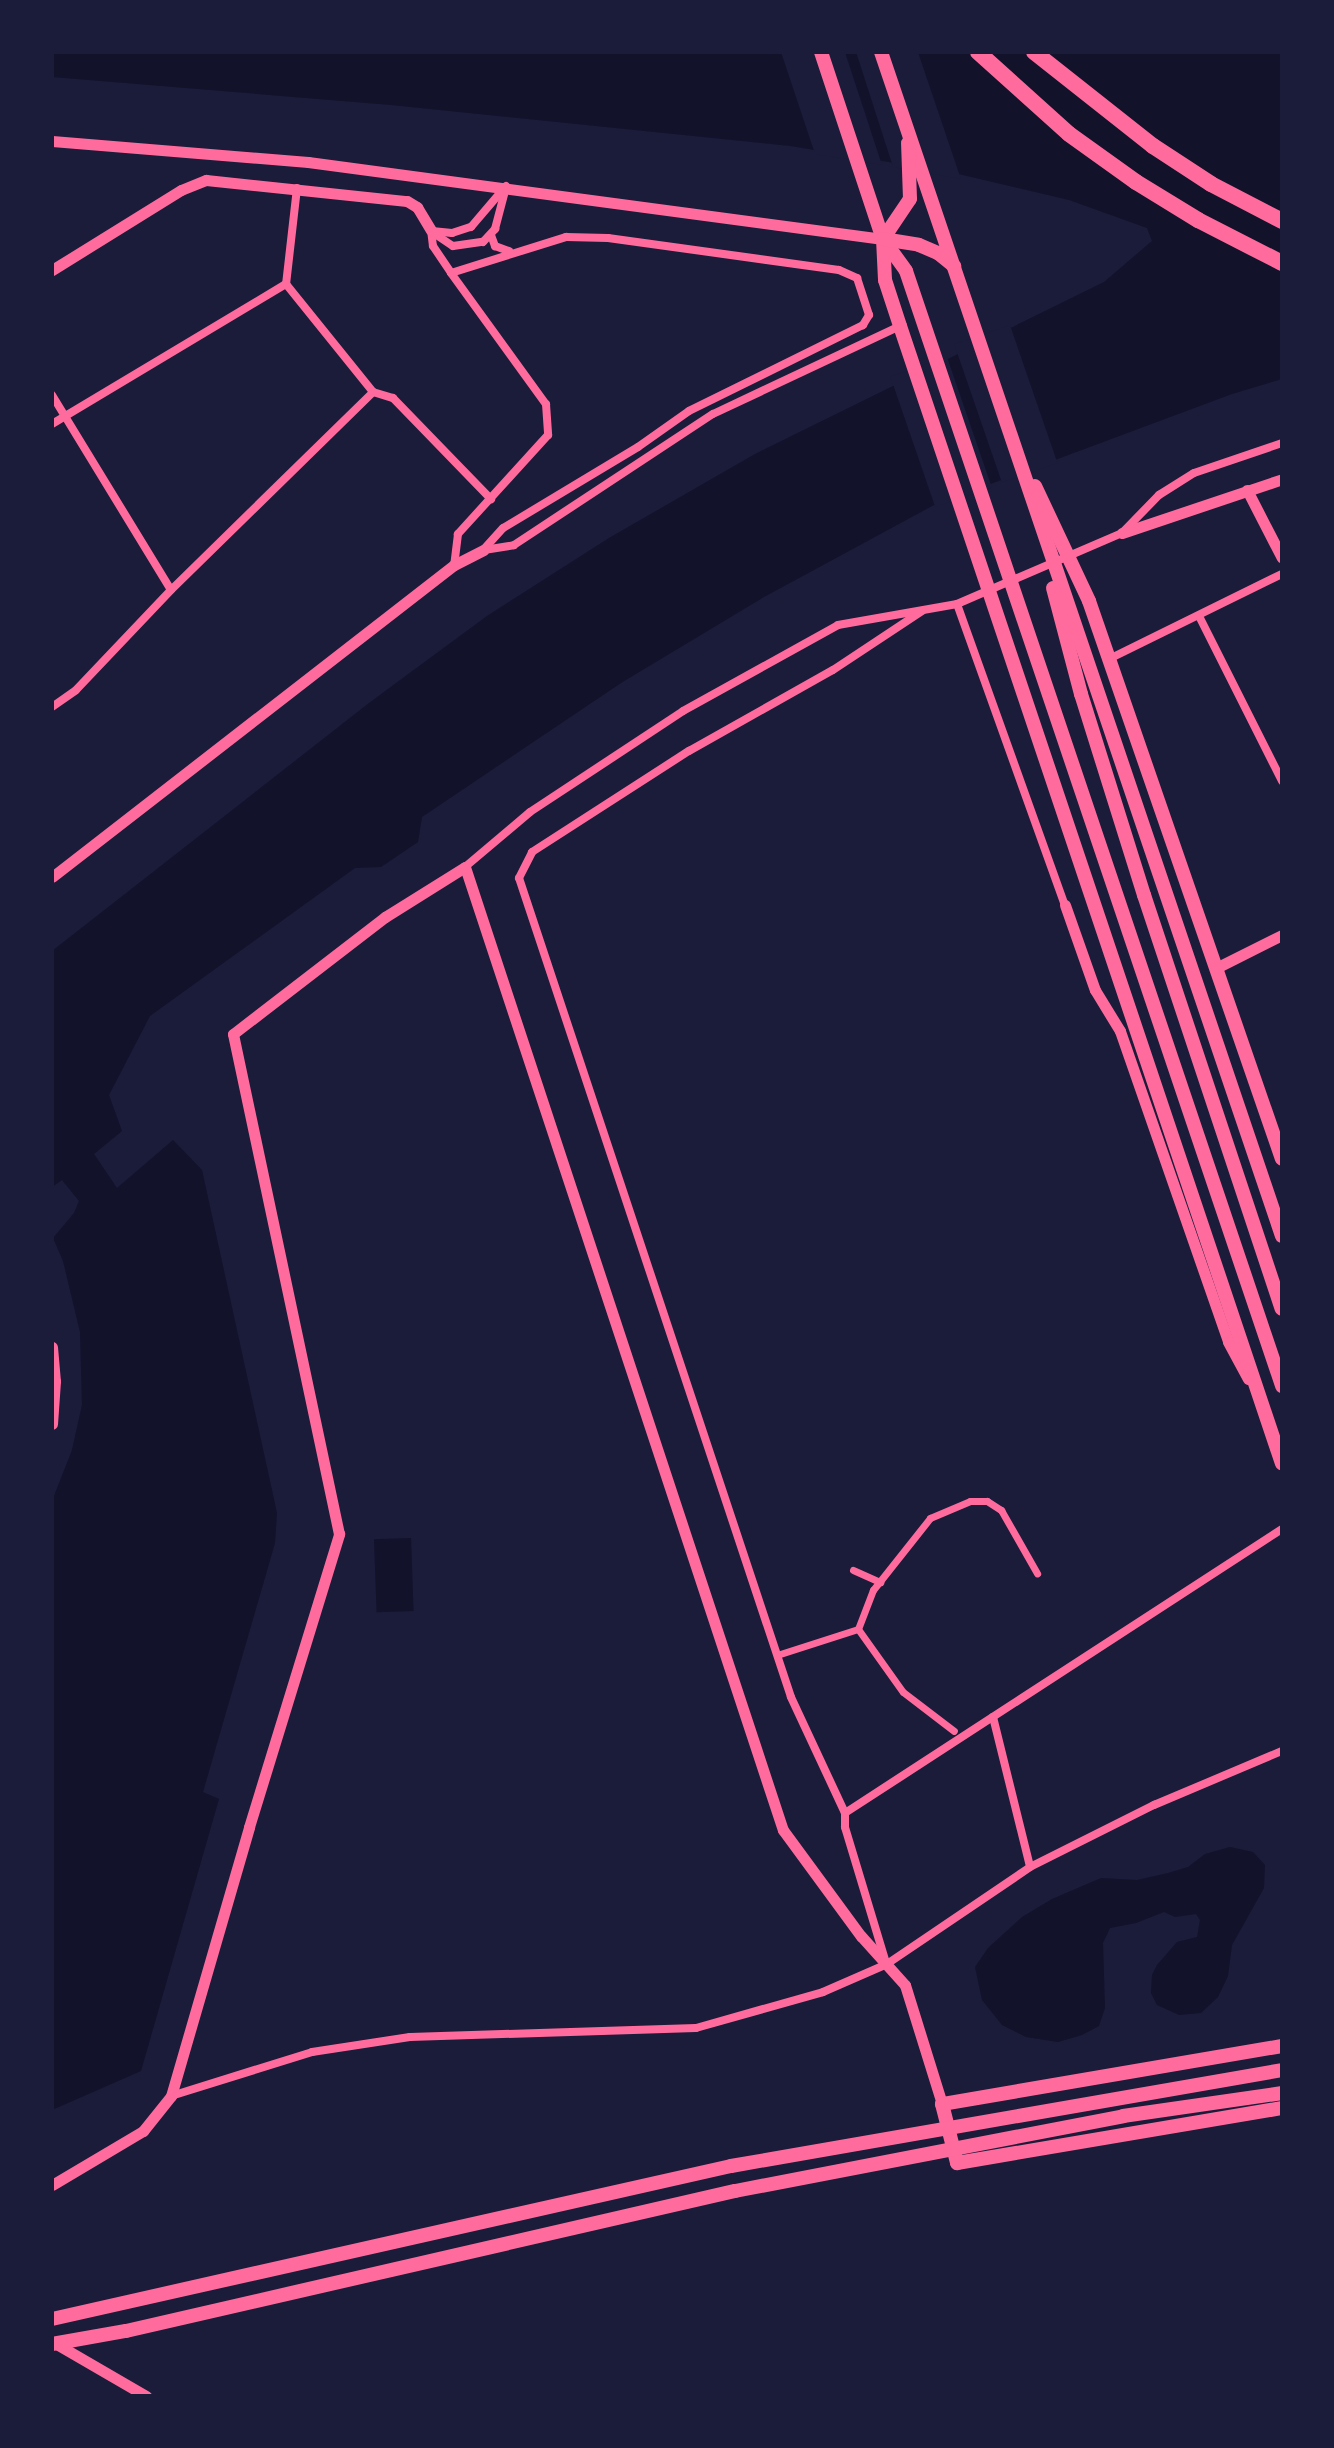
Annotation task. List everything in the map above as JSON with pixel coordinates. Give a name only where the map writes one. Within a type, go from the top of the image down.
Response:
[{"type":"highway","points":[[978,52],[1069,134],[1136,182],[1198,220],[1282,263]]},
{"type":"highway","points":[[1034,52],[1153,146],[1211,184],[1282,221]]},
{"type":"main road","points":[[821,52],[883,239],[885,280],[900,326],[1282,1464]]},
{"type":"main road","points":[[881,52],[1282,1236]]},
{"type":"main road","points":[[883,239],[910,199],[907,127]]},
{"type":"main road","points":[[883,239],[919,245],[938,253],[955,266]]},
{"type":"main road","points":[[883,239],[906,271],[1282,1386]]},
{"type":"main road","points":[[1020,458],[1059,531],[1089,601],[1282,1159]]},
{"type":"main road","points":[[1043,537],[1061,624],[1081,694],[1144,895],[1282,1309]]},
{"type":"main road","points":[[1282,2046],[942,2104],[957,2163],[1282,2108]]},
{"type":"main road","points":[[52,2319],[731,2166],[1282,2070]]},
{"type":"main road","points":[[52,2343],[126,2331],[735,2191],[1123,2116],[1282,2093]]},
{"type":"street","points":[[52,141],[308,162],[506,186],[883,239]]},
{"type":"street","points":[[52,270],[194,184],[216,179],[407,201],[417,207],[431,230],[447,244],[460,247],[475,246],[491,235]]},
{"type":"street","points":[[431,230],[452,233],[471,227],[506,186]]},
{"type":"street","points":[[506,186],[491,235],[495,246],[511,251]]},
{"type":"street","points":[[297,188],[286,284],[373,392],[393,398],[491,499]]},
{"type":"street","points":[[431,230],[433,246],[546,404],[548,435],[458,534],[454,565]]},
{"type":"street","points":[[451,273],[511,251],[566,237],[608,238],[839,270],[857,278],[869,315],[863,325],[689,411],[638,447],[503,528],[483,550]]},
{"type":"street","points":[[52,424],[286,284]]},
{"type":"street","points":[[52,877],[454,565],[483,550],[514,545],[713,414],[900,326]]},
{"type":"street","points":[[52,707],[76,690],[171,590],[373,392]]},
{"type":"street","points":[[52,395],[171,590]]},
{"type":"street","points":[[1122,533],[1159,495],[1194,473],[1282,443]]},
{"type":"street","points":[[52,2185],[143,2131],[171,2096],[339,1534],[233,1034],[385,917],[465,867],[530,812],[722,690],[838,625],[957,604],[1122,533],[1282,479]]},
{"type":"street","points":[[1247,490],[1282,558]]},
{"type":"street","points":[[1109,659],[1282,574]]},
{"type":"street","points":[[957,604],[1095,990],[1120,1031],[1228,1342],[1260,1400]]},
{"type":"street","points":[[887,1964],[845,1827],[845,1813],[791,1697],[519,878],[532,852],[689,751],[833,670],[922,611]]},
{"type":"street","points":[[1199,616],[1282,781]]},
{"type":"street","points":[[465,867],[783,1830],[800,1857],[905,1985],[942,2104]]},
{"type":"street","points":[[1216,968],[1282,935]]},
{"type":"street","points":[[52,1347],[55,1381],[52,1424]]},
{"type":"street","points":[[777,1655],[858,1629],[880,1582],[930,1518],[970,1501],[987,1501],[1001,1510],[1037,1573]]},
{"type":"street","points":[[845,1813],[993,1717],[1040,1681],[1282,1529]]},
{"type":"street","points":[[853,1570],[880,1582]]},
{"type":"street","points":[[858,1629],[903,1692],[954,1731]]},
{"type":"street","points":[[993,1717],[1030,1867]]},
{"type":"street","points":[[171,2096],[312,2052],[410,2037],[696,2028],[823,1992],[887,1964],[1030,1867],[1154,1805],[1282,1751]]},
{"type":"street","points":[[52,2343],[146,2396]]},
{"type":"shaded area","points":[[52,52],[1282,52],[1282,379],[1232,394],[934,505],[764,597],[621,683],[422,817],[418,842],[381,867],[355,868],[150,1016],[109,1095],[122,1131],[94,1154],[117,1188],[173,1140],[202,1170],[277,1513],[275,1543],[203,1792],[219,1799],[141,2071],[52,2110],[52,1501],[72,1450],[82,1405],[80,1332],[63,1261],[53,1238],[74,1213],[79,1201],[62,1180],[52,1187],[52,951],[369,703],[487,616],[609,538],[755,454],[1104,282],[1152,241],[1147,228],[1069,200],[950,172],[790,146],[391,105],[52,77]]},
{"type":"shaded area","points":[[411,1538],[414,1611],[377,1612],[374,1539]]},
{"type":"shaded area","points":[[1230,1847],[1253,1852],[1265,1865],[1264,1888],[1232,1945],[1228,1976],[1218,1997],[1201,2013],[1179,2015],[1157,2005],[1151,1993],[1152,1975],[1157,1965],[1177,1942],[1197,1937],[1200,1920],[1196,1914],[1175,1917],[1164,1912],[1136,1923],[1110,1928],[1103,1943],[1105,2008],[1099,2026],[1082,2035],[1058,2042],[1026,2037],[1002,2025],[982,2000],[975,1967],[988,1948],[1022,1917],[1052,1899],[1101,1878],[1137,1880],[1168,1873],[1188,1867],[1205,1854]]},
{"type":"pier","points":[[781,52],[845,52],[882,165],[815,154]]},
{"type":"pier","points":[[856,52],[918,52],[961,179],[893,167]]},
{"type":"pier","points":[[1010,325],[1058,463],[1002,482],[954,344]]},
{"type":"pier","points":[[947,357],[992,487],[935,507],[890,377]]}]
